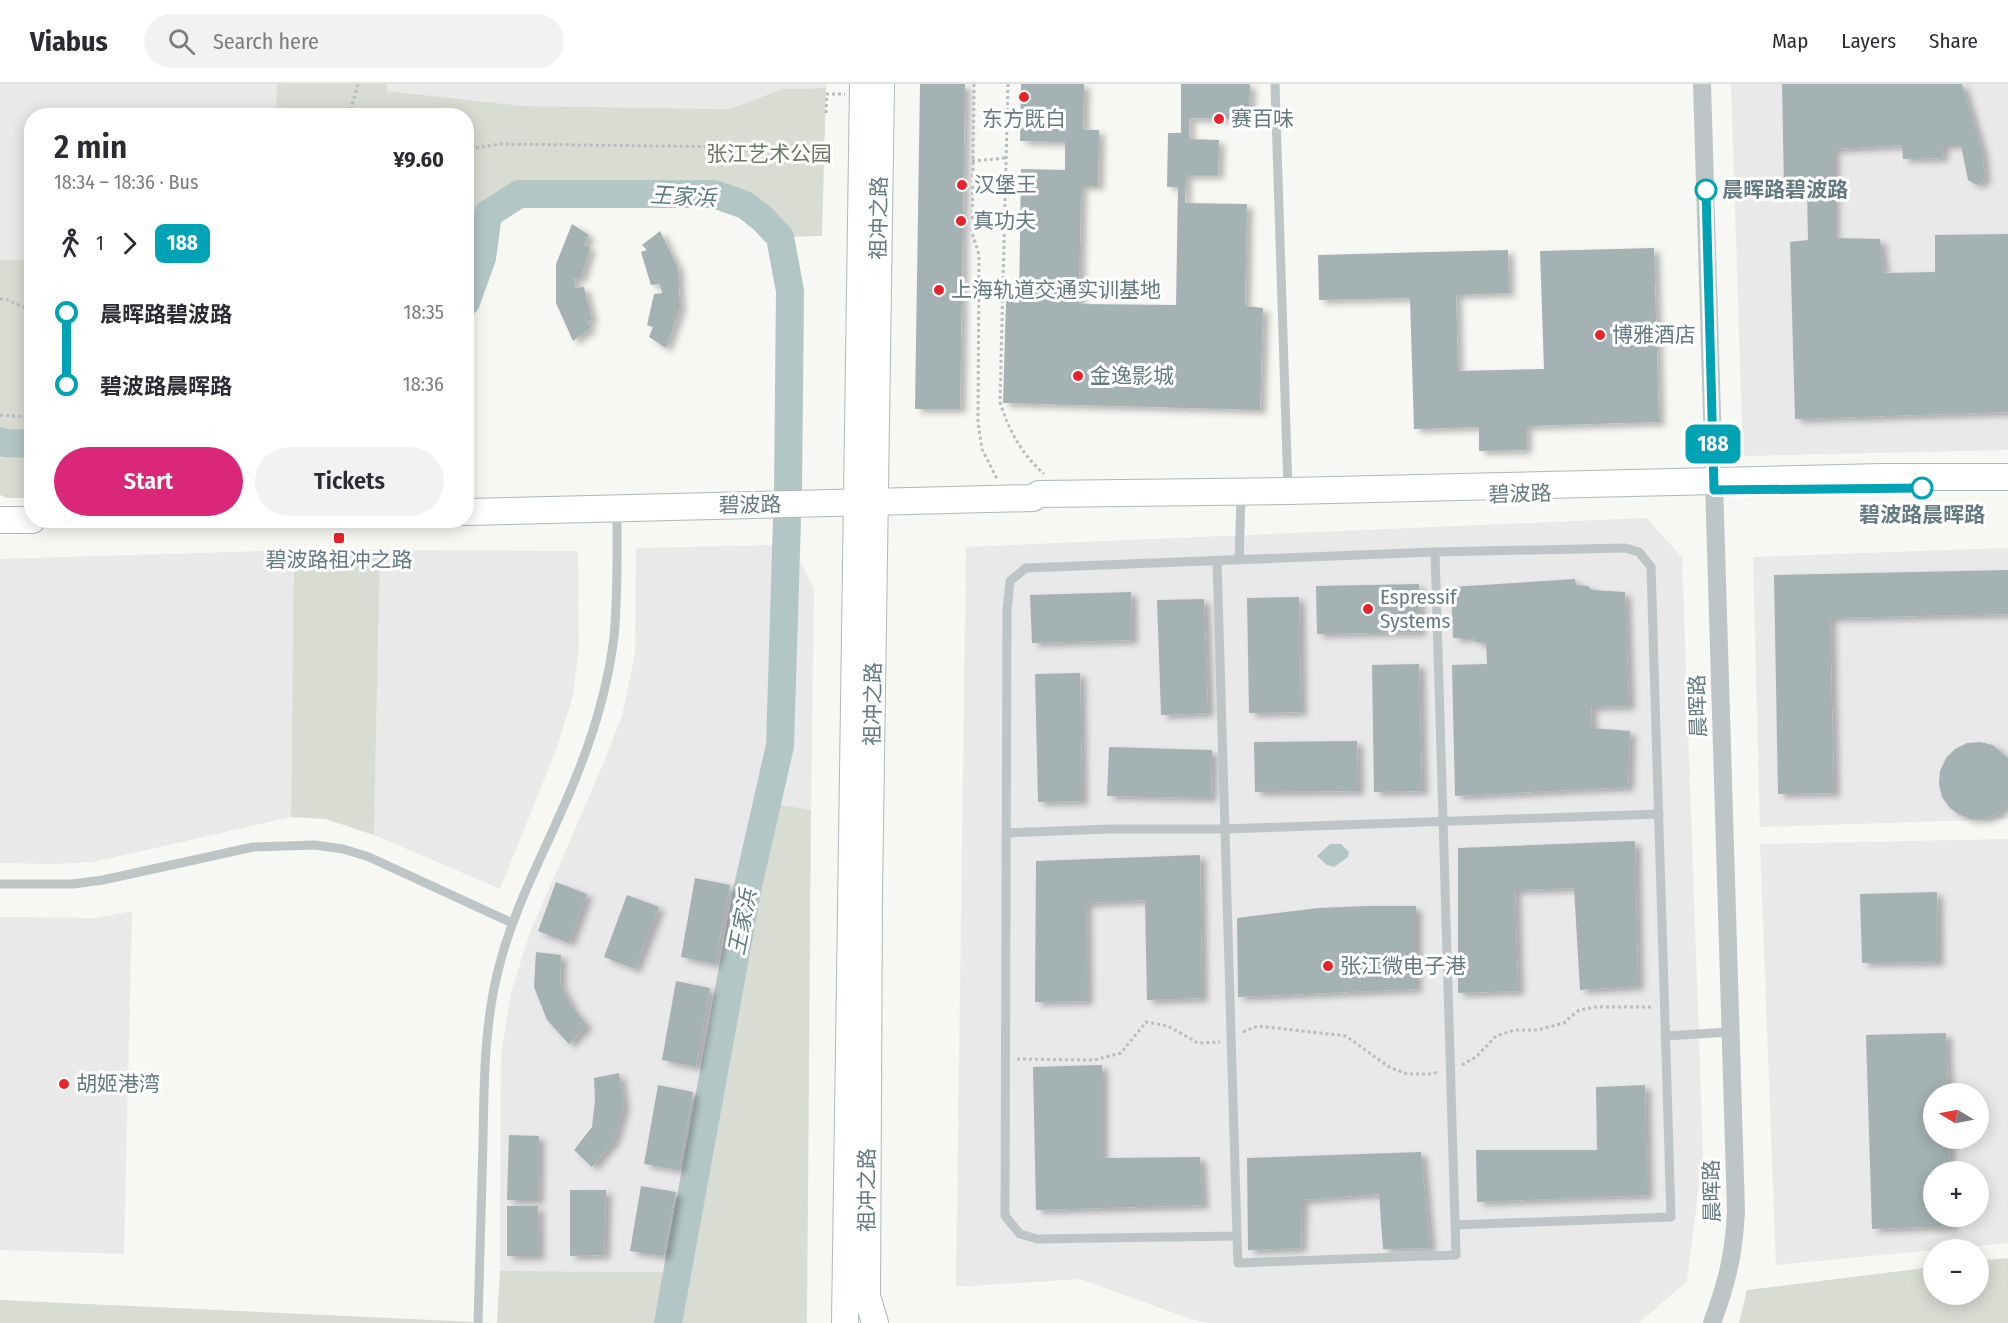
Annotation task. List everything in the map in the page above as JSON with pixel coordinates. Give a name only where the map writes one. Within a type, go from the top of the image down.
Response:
[{"type":"street","name":"晨晖路","points":[[1702,84],[1736,1211],[1734,1247],[1727,1281],[1712,1323]]},
{"type":"street","name":"祖冲之路","points":[[869,88],[866,503],[869,894],[867,1296],[875,1323]]},
{"type":"street","name":"碧波路","points":[[1714,485],[1882,477],[2008,477]]},
{"type":"street","name":"碧波路","points":[[474,512],[866,503],[1021,498],[1039,494],[1288,495],[1714,485],[2008,485]]},
{"type":"street","name":"碧波路","points":[[1021,498],[1039,502],[1241,499],[1288,495]]},
{"type":"street","name":"祖冲之路","points":[[845,1323],[866,503]]},
{"type":"street","points":[[0,520],[24,520]]},
{"type":"lane","points":[[1275,84],[1288,495]]},
{"type":"lane","points":[[1239,560],[1241,499]]},
{"type":"lane","points":[[478,1323],[488,1026],[497,975],[512,923],[576,778],[594,727],[606,682],[614,638],[617,507]]},
{"type":"lane","points":[[1237,1236],[1037,1239],[1020,1234],[1005,1216],[1007,610],[1010,581],[1026,568],[1435,552],[1625,548],[1639,552],[1651,567],[1671,1217],[1455,1225]]},
{"type":"lane","points":[[1217,561],[1238,1263],[1456,1255],[1435,552]]},
{"type":"lane","points":[[1006,833],[1110,829],[1225,829],[1659,814]]},
{"type":"lane","points":[[0,884],[73,885],[253,847],[315,845],[343,849],[369,857],[512,923]]},
{"type":"lane","points":[[1665,1036],[1730,1032]]},
{"type":"path","points":[[351,108],[358,84]]},
{"type":"path","points":[[974,84],[972,232],[979,255],[978,423],[982,449],[1021,498]]},
{"type":"path","points":[[1008,84],[1000,402],[1015,440],[1030,461],[1046,476]]},
{"type":"path","points":[[826,113],[827,94],[869,88]]},
{"type":"path","points":[[474,148],[501,144],[742,147]]},
{"type":"path","points":[[972,161],[1006,158]]},
{"type":"path","points":[[0,299],[24,308]]},
{"type":"path","points":[[0,415],[24,416]]},
{"type":"path","points":[[1005,1059],[1095,1060],[1121,1053],[1146,1022],[1168,1026],[1198,1043],[1217,1043],[1258,1026],[1346,1036],[1389,1067],[1407,1074],[1431,1074],[1463,1064],[1476,1057],[1496,1036],[1515,1030],[1537,1030],[1564,1023],[1579,1010],[1595,1007],[1664,1007]]},
{"type":"shaded area","points":[[0,84],[277,84],[276,108],[24,108],[24,260],[0,260]]},
{"type":"shaded area","points":[[387,84],[826,84],[826,88],[782,89],[730,109],[523,106],[387,91]]},
{"type":"shaded area","points":[[1731,84],[2008,84],[2008,450],[1743,456]]},
{"type":"shaded area","name":"张江微电子港","points":[[1646,518],[1682,557],[1703,1155],[1687,1281],[1639,1323],[1207,1323],[1080,1279],[956,1287],[966,547]]},
{"type":"shaded area","points":[[772,545],[799,558],[814,589],[811,810],[756,802],[667,1272],[500,1271],[501,1056],[511,992],[531,930],[622,716],[635,654],[636,548]]},
{"type":"shaded area","points":[[2008,548],[2008,819],[1760,827],[1753,557]]},
{"type":"shaded area","points":[[294,550],[291,817],[93,862],[0,863],[0,559]]},
{"type":"shaded area","points":[[380,550],[578,551],[579,646],[573,695],[558,745],[500,889],[374,835]]},
{"type":"shaded area","points":[[2008,839],[2008,1243],[1989,1245],[1989,1239],[1923,1239],[1923,1251],[1776,1265],[1760,844]]},
{"type":"shaded area","points":[[1330,844],[1341,844],[1349,852],[1348,857],[1334,867],[1327,865],[1317,856]]},
{"type":"shaded area","name":"胡姬港湾","points":[[132,911],[124,1254],[0,1250],[0,917],[95,918]]},
{"type":"green space","name":"张江艺术公园","points":[[277,84],[387,84],[387,91],[523,106],[730,109],[782,89],[826,88],[822,236],[780,237],[763,219],[745,205],[714,194],[519,194],[488,214],[482,258],[474,281],[474,108],[276,108]]},
{"type":"green space","points":[[0,260],[24,260],[24,498],[8,498],[0,495]]},
{"type":"green space","points":[[294,550],[380,550],[374,835],[326,819],[291,817]]},
{"type":"green space","points":[[757,801],[811,810],[807,1323],[497,1323],[500,1271],[667,1272]]},
{"type":"green space","points":[[2008,1258],[2008,1323],[1739,1323],[1747,1290],[1923,1268],[1923,1305],[1989,1305],[1989,1260]]},
{"type":"green space","points":[[0,1300],[497,1323],[0,1323]]},
{"type":"building","name":"上海轨道交通实训基地","points":[[920,84],[965,84],[960,409],[915,409]]},
{"type":"building","points":[[1021,84],[1084,84],[1083,130],[1099,130],[1098,186],[1081,186],[1079,304],[1176,305],[1178,187],[1167,187],[1168,133],[1181,133],[1181,84],[1250,84],[1249,119],[1189,118],[1189,139],[1219,140],[1218,175],[1186,175],[1185,203],[1247,204],[1245,306],[1263,308],[1260,410],[1003,403],[1006,301],[1019,303],[1021,169],[1065,170],[1065,142],[1020,141]]},
{"type":"building","points":[[1782,84],[1962,84],[1982,150],[1985,179],[1977,185],[1968,180],[1961,145],[1943,145],[1942,158],[1903,159],[1902,145],[1834,149],[1834,238],[1880,239],[1884,273],[1935,272],[1935,235],[2008,234],[2008,412],[1795,419],[1790,242],[1808,240],[1807,190],[1784,188]]},
{"type":"building","points":[[572,224],[589,235],[584,245],[590,247],[581,278],[574,278],[575,288],[584,287],[592,320],[586,322],[591,327],[573,341],[556,303],[556,264]]},
{"type":"building","points":[[660,231],[678,268],[680,307],[666,348],[649,337],[653,327],[647,325],[654,294],[662,293],[660,284],[651,285],[641,252],[647,250],[642,245]]},
{"type":"building","name":"博雅酒店","points":[[1654,248],[1659,422],[1526,426],[1526,450],[1479,451],[1479,427],[1414,429],[1410,298],[1319,300],[1318,255],[1508,250],[1509,293],[1456,295],[1458,371],[1544,369],[1540,251]]},
{"type":"building","points":[[2008,570],[2008,614],[1830,618],[1834,793],[1778,794],[1774,575]]},
{"type":"building","points":[[1575,579],[1576,585],[1588,586],[1592,590],[1625,592],[1629,706],[1591,707],[1592,728],[1630,731],[1628,787],[1455,796],[1452,665],[1487,664],[1486,643],[1475,642],[1474,638],[1453,638],[1451,587]]},
{"type":"building","name":"Espressif Systems","points":[[1419,584],[1420,632],[1317,634],[1316,586]]},
{"type":"building","points":[[1131,592],[1132,640],[1032,643],[1030,595]]},
{"type":"building","points":[[1299,597],[1301,712],[1249,713],[1247,598]]},
{"type":"building","points":[[1204,599],[1208,713],[1161,715],[1157,600]]},
{"type":"building","points":[[1419,664],[1422,791],[1374,792],[1372,665]]},
{"type":"building","points":[[1080,673],[1082,801],[1038,802],[1035,674]]},
{"type":"building","points":[[1357,741],[1358,791],[1255,792],[1254,742]]},
{"type":"building","points":[[1980,742],[1993,745],[2008,758],[2008,803],[1995,815],[1983,819],[1971,819],[1950,808],[1942,797],[1939,784],[1940,771],[1946,758],[1955,749],[1967,743]]},
{"type":"building","points":[[1109,747],[1212,750],[1211,798],[1107,796]]},
{"type":"building","points":[[1635,841],[1638,986],[1580,990],[1574,888],[1515,890],[1518,991],[1458,993],[1458,848]]},
{"type":"building","points":[[1200,855],[1202,998],[1147,1000],[1145,900],[1086,903],[1087,1001],[1035,1002],[1036,861]]},
{"type":"building","points":[[695,878],[730,885],[715,964],[681,957]]},
{"type":"building","points":[[556,882],[587,894],[569,943],[538,931]]},
{"type":"building","points":[[1937,892],[1938,962],[1862,963],[1860,894]]},
{"type":"building","points":[[627,895],[659,907],[635,969],[604,957]]},
{"type":"building","points":[[1416,906],[1416,989],[1238,997],[1237,918],[1318,908]]},
{"type":"building","points":[[536,952],[561,955],[560,984],[573,1008],[587,1025],[569,1044],[547,1020],[534,987]]},
{"type":"building","points":[[676,981],[710,988],[696,1067],[662,1060]]},
{"type":"building","points":[[1946,1033],[1948,1083],[1923,1083],[1923,1149],[1949,1149],[1950,1161],[1923,1161],[1923,1227],[1925,1227],[1872,1229],[1866,1035]]},
{"type":"building","points":[[1102,1065],[1102,1158],[1200,1157],[1203,1205],[1036,1210],[1033,1067]]},
{"type":"building","points":[[619,1073],[624,1106],[614,1140],[592,1167],[574,1150],[592,1127],[595,1100],[594,1078]]},
{"type":"building","points":[[658,1085],[693,1092],[679,1170],[644,1164]]},
{"type":"building","points":[[1645,1085],[1647,1195],[1477,1202],[1476,1150],[1597,1150],[1596,1087]]},
{"type":"building","points":[[509,1135],[539,1136],[538,1200],[507,1200]]},
{"type":"building","points":[[1421,1152],[1430,1248],[1383,1249],[1379,1194],[1302,1200],[1301,1248],[1248,1250],[1247,1158]]},
{"type":"building","points":[[641,1186],[676,1192],[664,1256],[630,1251]]},
{"type":"building","points":[[570,1190],[606,1190],[604,1255],[570,1256]]},
{"type":"building","points":[[507,1206],[538,1206],[539,1256],[507,1256]]},
{"type":"waterway","name":"王家浜","points":[[474,280],[482,258],[488,214],[519,194],[714,194],[745,205],[763,219],[780,237],[790,291],[788,490]]},
{"type":"waterway","name":"王家浜","points":[[0,441],[24,444]]},
{"type":"waterway","name":"王家浜","points":[[668,1323],[748,886],[780,746],[787,519]]},
{"type":"bus line","name":"188","points":[[1706,190],[1714,490],[1922,488]]},
{"type":"place","name":"东方既白","points":[[1024,97]]},
{"type":"place","name":"赛百味","points":[[1219,119]]},
{"type":"place","name":"汉堡王","points":[[962,185]]},
{"type":"place","name":"晨晖路碧波路","points":[[1706,190]]},
{"type":"place","name":"真功夫","points":[[961,221]]},
{"type":"place","name":"上海轨道交通实训基地","points":[[939,290]]},
{"type":"place","name":"博雅酒店","points":[[1600,335]]},
{"type":"place","name":"金逸影城","points":[[1078,376]]},
{"type":"place","name":"碧波路晨晖路","points":[[1922,488]]},
{"type":"place","name":"碧波路祖冲之路","points":[[339,538]]},
{"type":"place","name":"Espressif Systems","points":[[1368,609]]},
{"type":"place","name":"张江微电子港","points":[[1328,966]]},
{"type":"place","name":"胡姬港湾","points":[[64,1084]]}]
